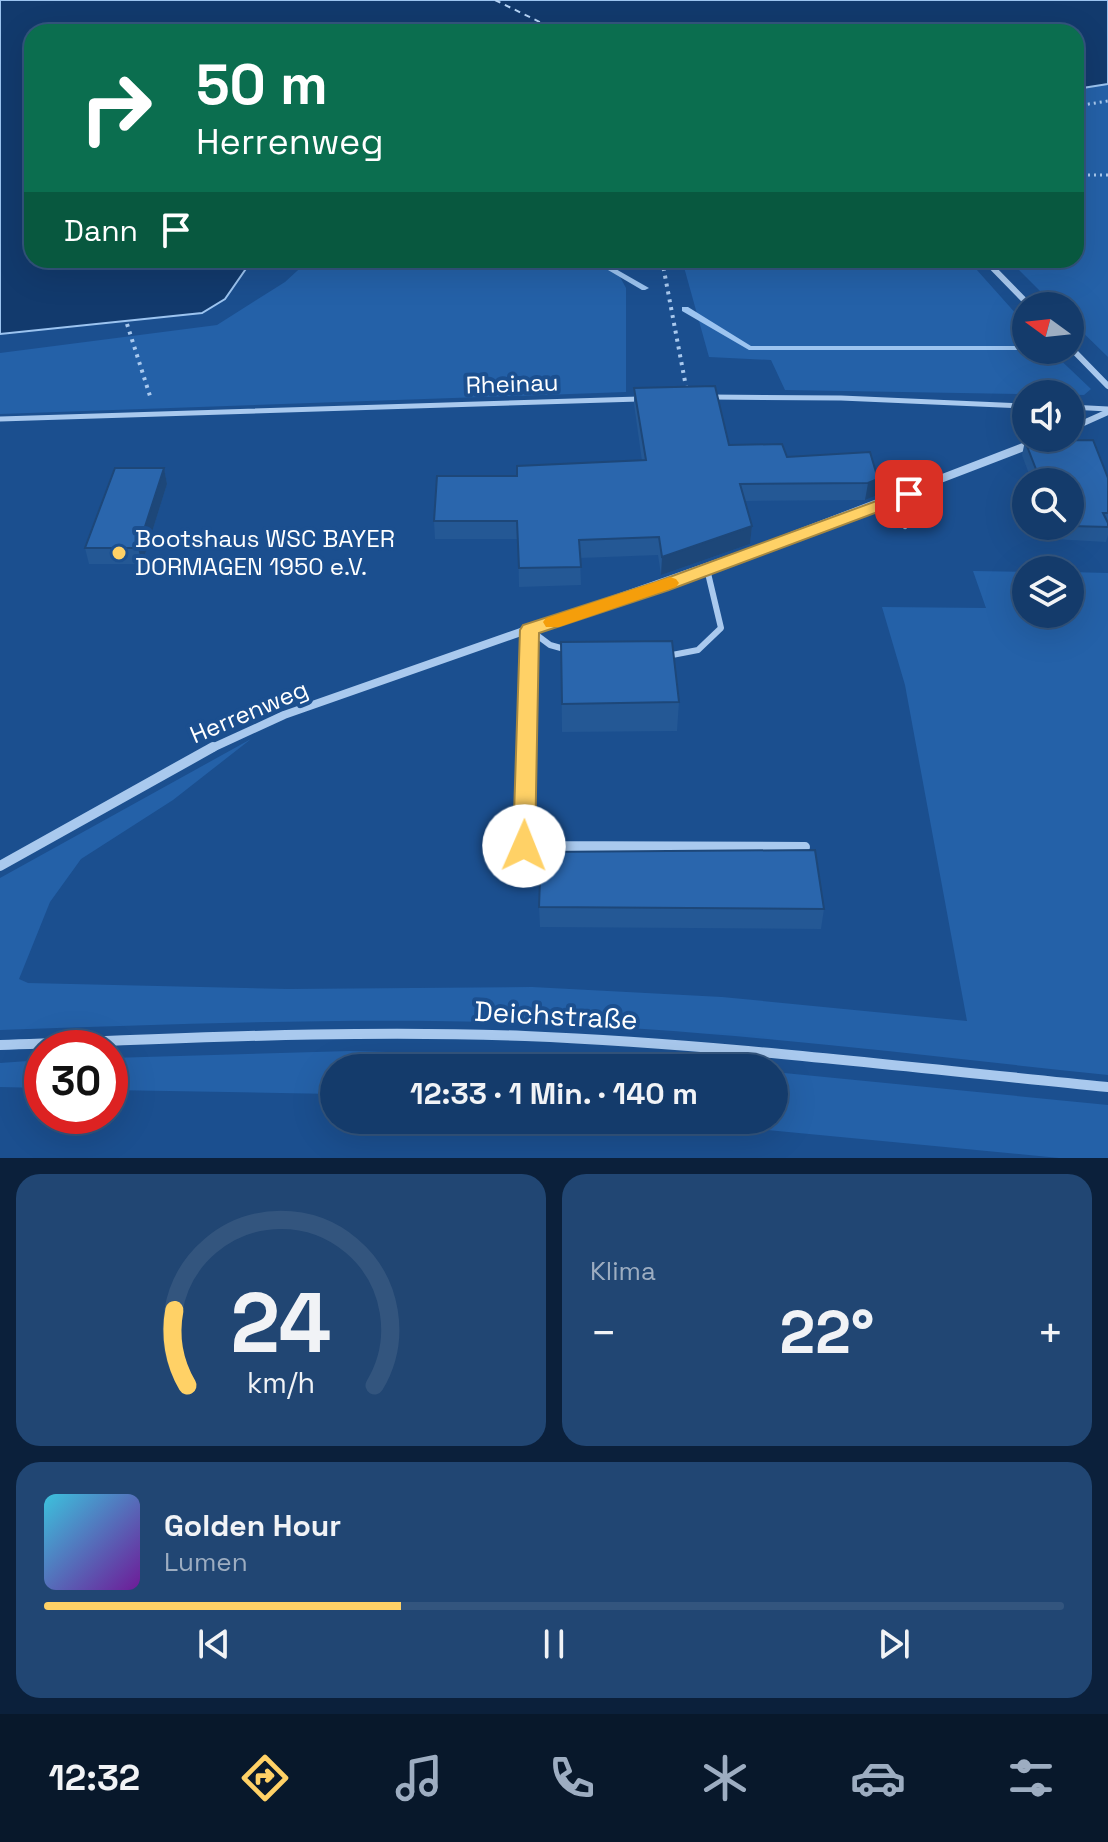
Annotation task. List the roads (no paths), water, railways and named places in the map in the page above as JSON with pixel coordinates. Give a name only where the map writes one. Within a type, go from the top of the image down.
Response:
[{"type":"street","points":[[993,268],[1016,292]]},
{"type":"street","points":[[1084,361],[1108,386]]},
{"type":"street","points":[[1084,422],[1108,410]]},
{"type":"street","name":"Herrenweg","points":[[0,866],[234,735],[707,569],[881,505],[1012,452]]},
{"type":"street","points":[[530,630],[524,846],[805,847]]},
{"type":"street","name":"Deichstraße","points":[[0,1045],[374,1032],[526,1036],[669,1045],[1108,1087]]},
{"type":"lane","points":[[688,397],[828,398],[1012,405]]},
{"type":"lane","name":"Rheinau","points":[[0,419],[655,398]]},
{"type":"lane","points":[[1084,408],[1108,410]]},
{"type":"lane","points":[[881,505],[905,526]]},
{"type":"lane","points":[[660,655],[696,652],[712,642],[721,628],[707,569]]},
{"type":"lane","points":[[530,630],[550,645],[572,651]]},
{"type":"waterway","points":[[609,268],[645,288]]},
{"type":"waterway","points":[[685,309],[749,348],[1012,348]]},
{"type":"place","name":"Bootshaus WSC BAYER DORMAGEN 1950 e.V.","points":[[119,553]]}]
